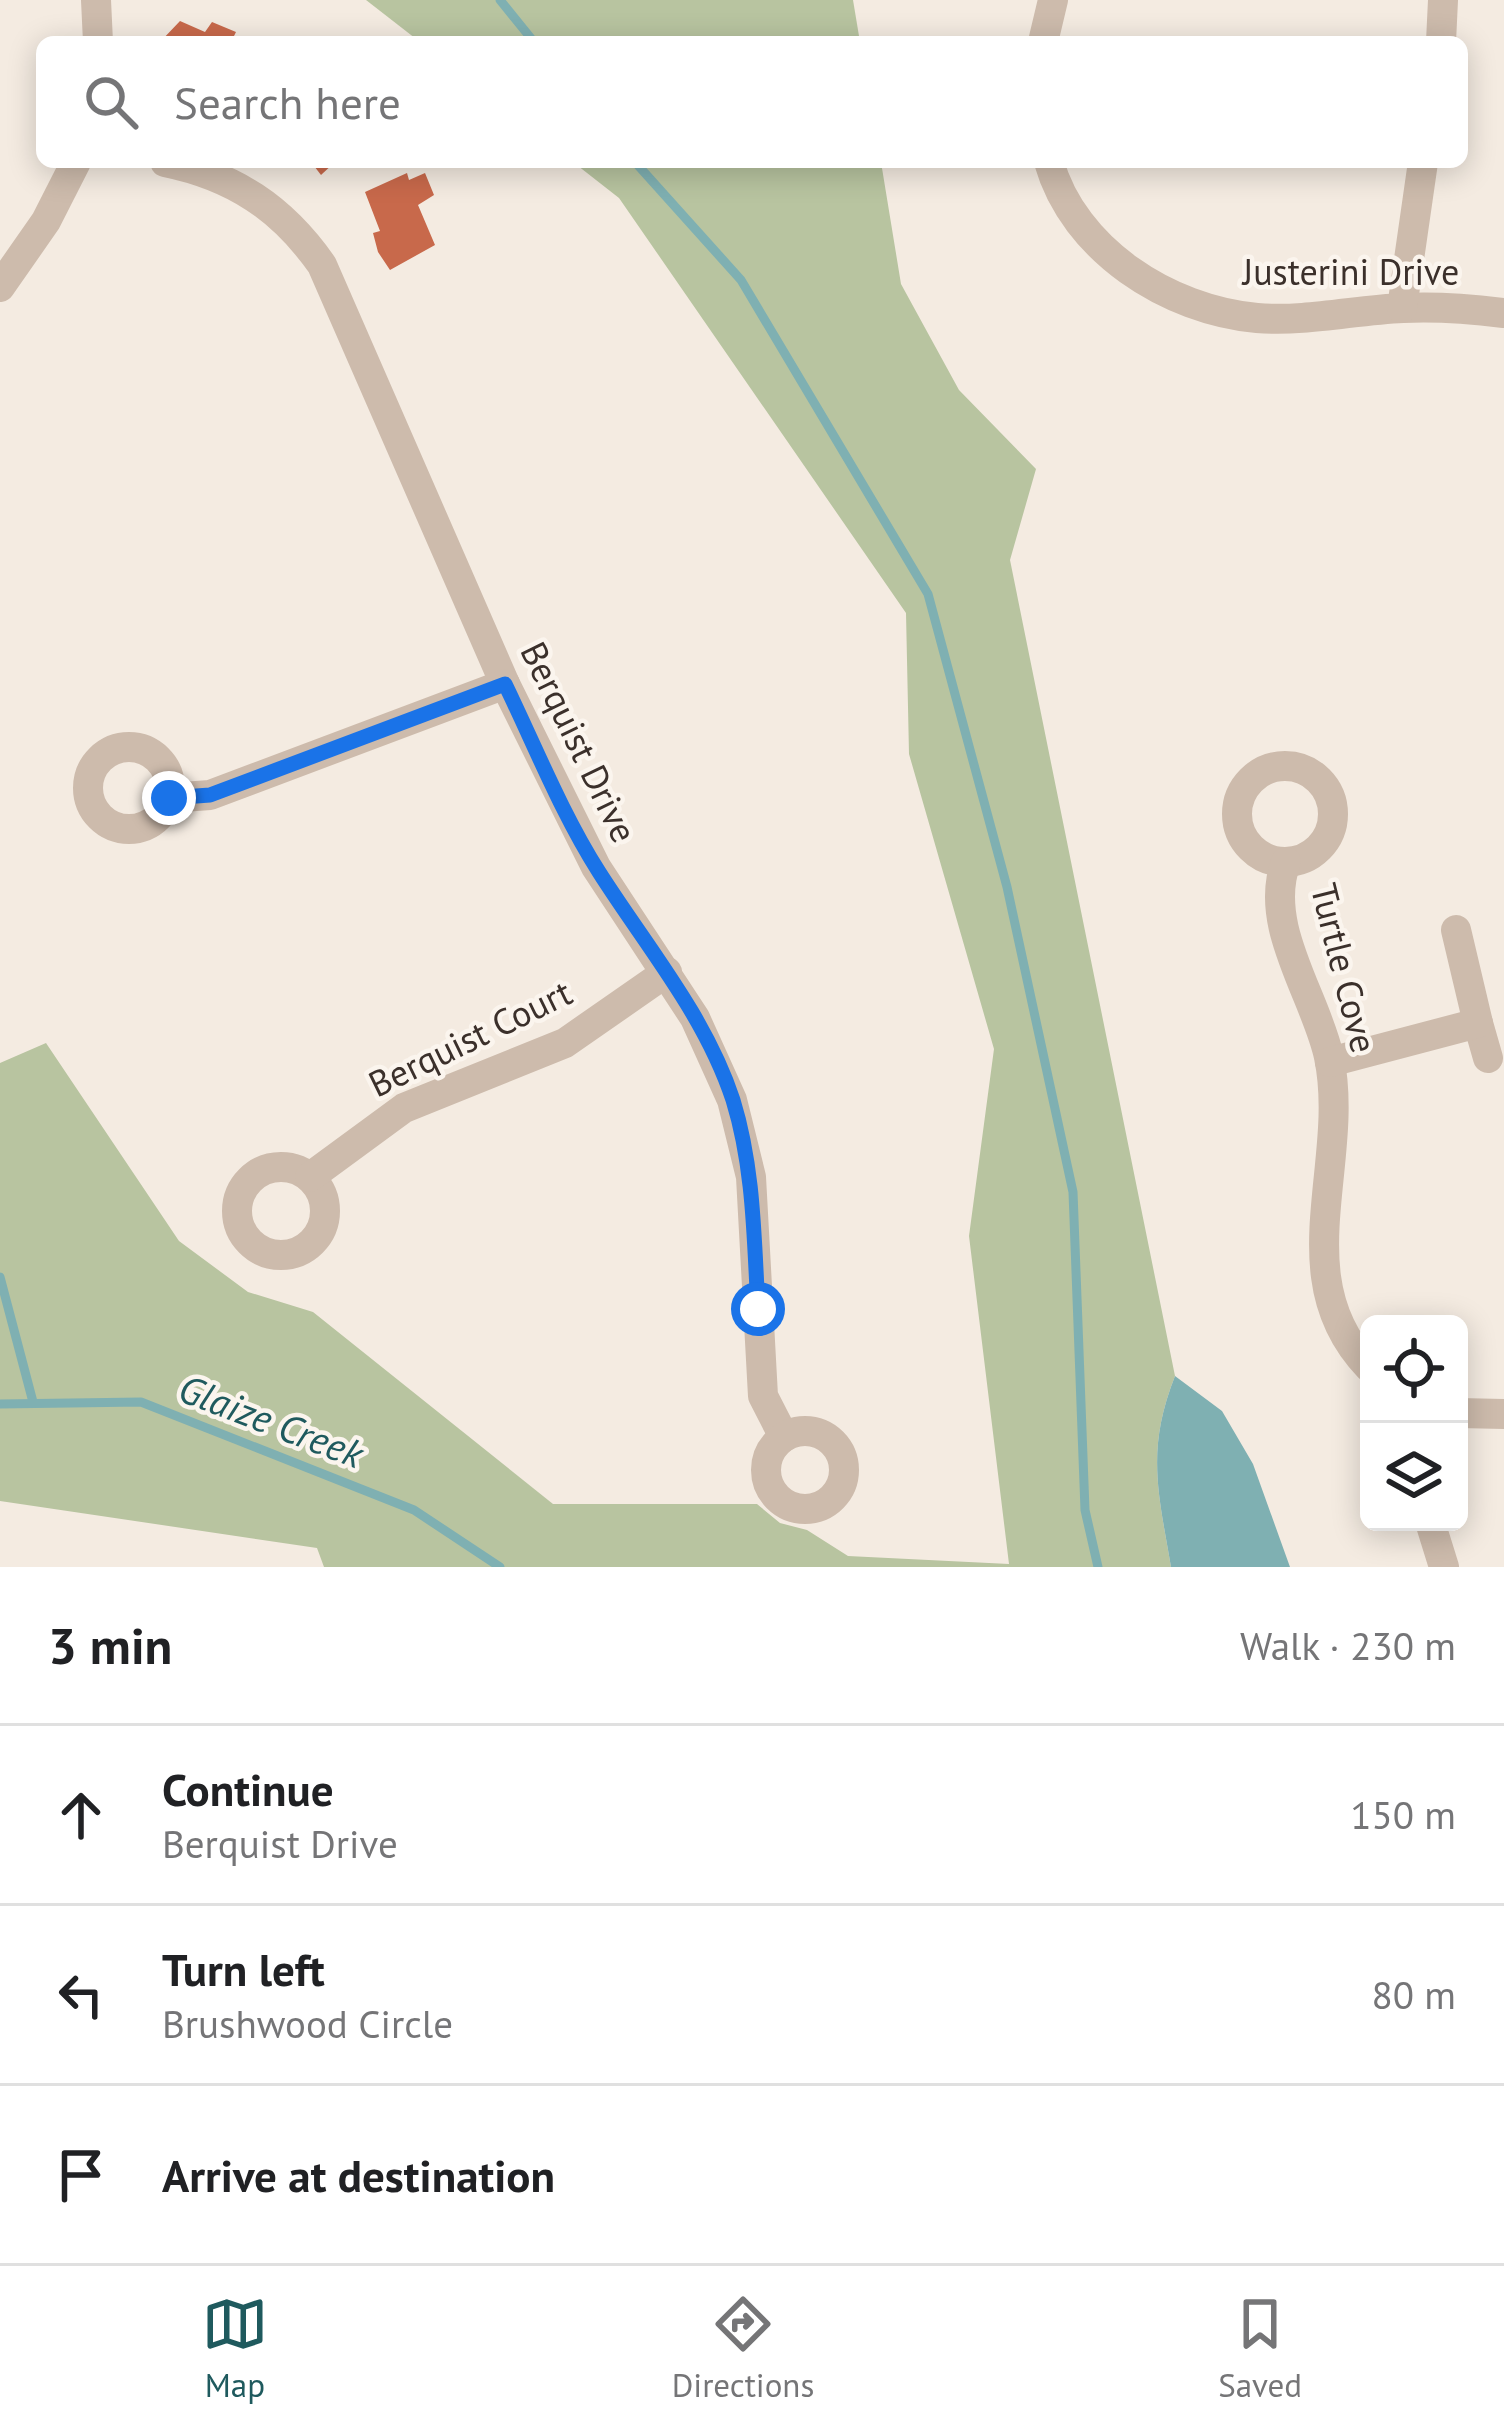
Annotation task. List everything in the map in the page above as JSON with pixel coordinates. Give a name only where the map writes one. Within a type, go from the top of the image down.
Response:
[{"type":"street","points":[[96,0],[98,36]]},
{"type":"street","points":[[1044,36],[1053,0]]},
{"type":"street","points":[[1441,36],[1443,0]]},
{"type":"street","points":[[0,287],[46,221],[73,168]]},
{"type":"street","name":"Berquist Drive","points":[[187,168],[248,191],[281,214],[322,265],[505,684],[596,867],[705,1036],[733,1100],[751,1178],[763,1396],[784,1437]]},
{"type":"street","name":"Justerini Drive","points":[[1051,168],[1056,188],[1091,239],[1137,276],[1205,308],[1257,318],[1402,308],[1504,313]]},
{"type":"street","points":[[1402,308],[1422,168]]},
{"type":"street","points":[[169,798],[210,795],[505,684]]},
{"type":"street","name":"Turtle Cove","points":[[1286,862],[1278,884],[1283,916],[1330,1062],[1337,1116],[1320,1249],[1336,1318],[1360,1354]]},
{"type":"street","points":[[1456,930],[1488,1058]]},
{"type":"street","name":"Berquist Court","points":[[310,1178],[404,1108],[565,1043],[667,972]]},
{"type":"street","points":[[1330,1062],[1478,1023]]},
{"type":"street","points":[[1468,1413],[1504,1414]]},
{"type":"street","points":[[1433,1531],[1444,1567]]},
{"type":"green space","points":[[366,0],[853,0],[859,36],[412,36]]},
{"type":"green space","points":[[581,168],[882,168],[901,284],[959,390],[1036,469],[1010,560],[1175,1376],[1160,1426],[1157,1471],[1171,1567],[324,1567],[317,1548],[0,1501],[0,1063],[46,1043],[179,1241],[248,1292],[313,1312],[553,1504],[757,1504],[780,1523],[807,1530],[848,1556],[1009,1564],[969,1236],[994,1049],[909,754],[906,613],[619,198]]},
{"type":"water","points":[[1175,1376],[1222,1411],[1253,1464],[1290,1567],[1171,1567],[1157,1471],[1160,1426]]},
{"type":"building","points":[[180,21],[205,32],[212,22],[236,32],[234,36],[166,36]]},
{"type":"building","points":[[407,173],[409,180],[425,173],[434,195],[418,205],[435,245],[390,270],[378,252],[373,233],[380,231],[365,192]]},
{"type":"waterway","points":[[500,0],[529,36]]},
{"type":"waterway","points":[[640,168],[741,280],[928,594],[1007,887],[1073,1192],[1085,1510],[1098,1567]]},
{"type":"waterway","points":[[0,1277],[33,1402]]},
{"type":"waterway","name":"Glaize Creek","points":[[0,1404],[141,1402],[414,1510],[500,1567]]},
{"type":"route","points":[[169,798],[210,795],[505,684],[596,867],[695,1018],[733,1100],[751,1178],[758,1309]]}]
